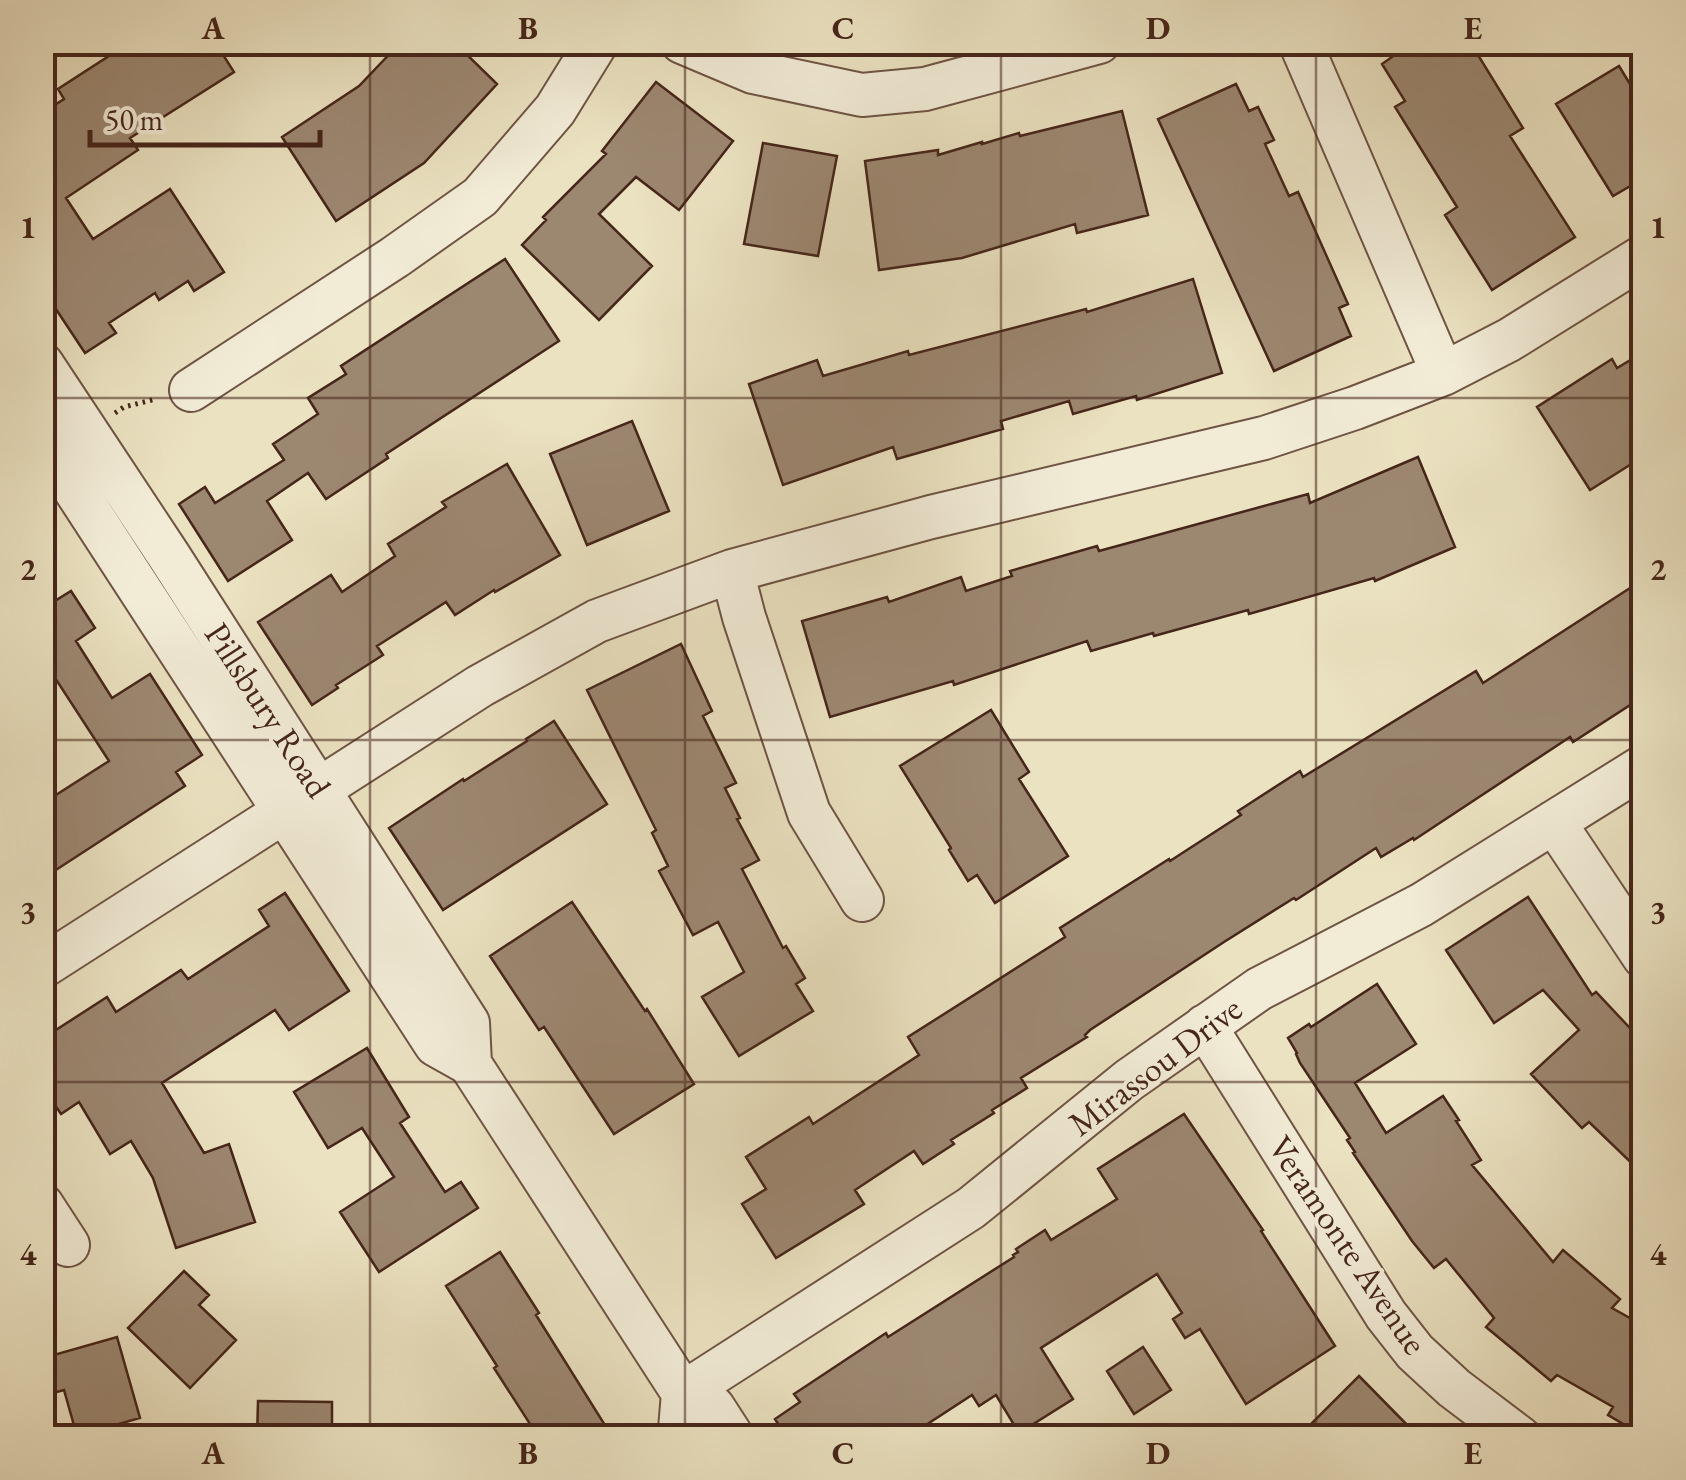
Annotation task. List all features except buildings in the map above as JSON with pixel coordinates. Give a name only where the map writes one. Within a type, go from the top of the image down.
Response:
[{"type":"street","points":[[191,390],[480,197],[555,110],[597,42]]},
{"type":"street","points":[[682,42],[753,72],[862,95],[925,89],[1099,42]]},
{"type":"street","points":[[1300,42],[1443,374]]},
{"type":"street","points":[[42,967],[480,686],[597,621],[732,571],[930,517],[1264,438],[1355,408],[1443,374],[1510,340],[1644,256]]},
{"type":"street","name":"Pillsbury Road","points":[[42,364],[61,442],[133,579],[436,1044],[470,1064],[683,1393],[713,1407],[732,1438]]},
{"type":"street","name":"Pillsbury Road","points":[[61,442],[169,556],[468,1022],[470,1064]]},
{"type":"street","points":[[133,579],[169,556]]},
{"type":"street","points":[[732,571],[809,813],[862,900]]},
{"type":"street","name":"Mirassou Drive","points":[[683,1393],[971,1208],[1129,1080],[1259,989],[1421,905],[1644,766]]},
{"type":"street","points":[[1554,822],[1644,957]]},
{"type":"street","name":"Veramonte Avenue","points":[[1206,1026],[1386,1316],[1415,1352],[1454,1388],[1520,1438]]},
{"type":"street","points":[[42,1205],[68,1245]]},
{"type":"street","name":"Pillsbury Road","points":[[683,1393],[680,1428],[686,1438]]},
{"type":"path","points":[[61,442],[124,407],[191,390]]}]
